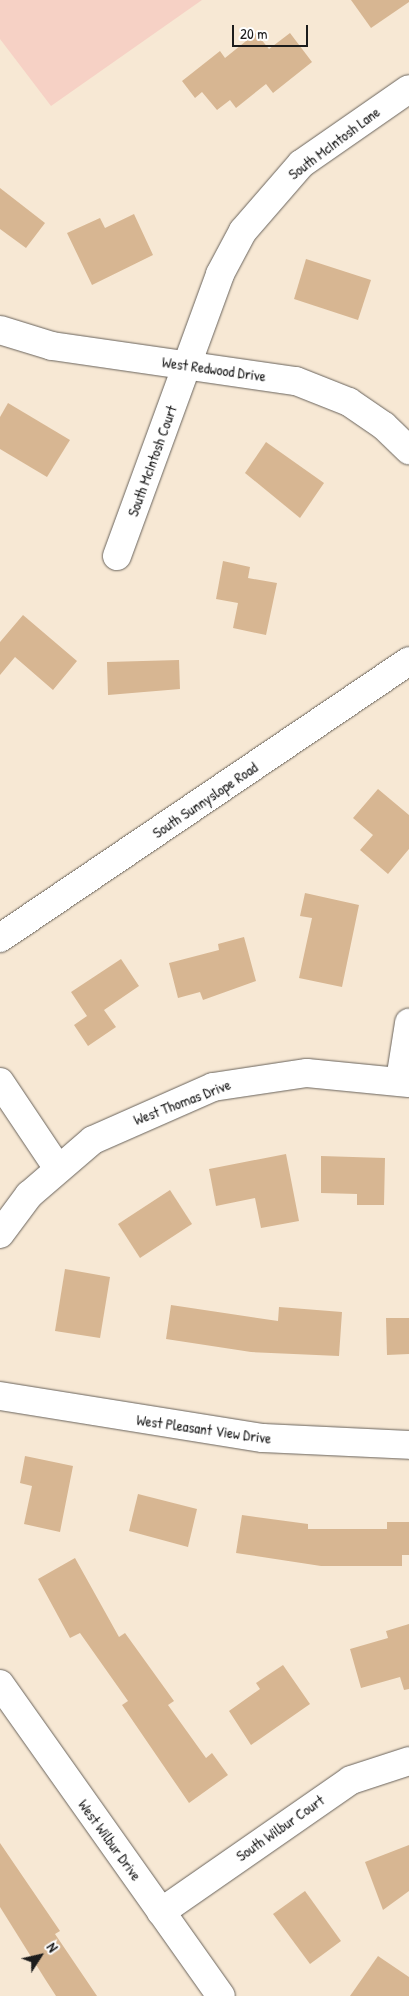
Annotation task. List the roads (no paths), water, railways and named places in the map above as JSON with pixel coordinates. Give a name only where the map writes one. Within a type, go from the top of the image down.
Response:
[{"type":"street","name":"South McIntosh Lane","points":[[186,365],[220,274],[243,231],[274,191],[315,154],[409,89]]},
{"type":"street","name":"West Redwood Drive","points":[[0,330],[52,346],[296,381],[321,389],[384,426],[409,450]]},
{"type":"street","name":"South McIntosh Court","points":[[117,556],[186,365]]},
{"type":"street","name":"South Sunnyslope Road","points":[[0,938],[409,661]]},
{"type":"street","points":[[404,1082],[409,1023]]},
{"type":"street","name":"West Thomas Drive","points":[[57,1167],[93,1140],[213,1087],[307,1073],[404,1082]]},
{"type":"street","points":[[0,1082],[57,1167],[0,1234]]},
{"type":"street","name":"West Pleasant View Drive","points":[[0,1396],[263,1438],[409,1445]]},
{"type":"street","name":"West Wilbur Drive","points":[[0,1684],[221,1996]]},
{"type":"street","name":"South Wilbur Court","points":[[161,1912],[350,1780],[409,1761]]}]
